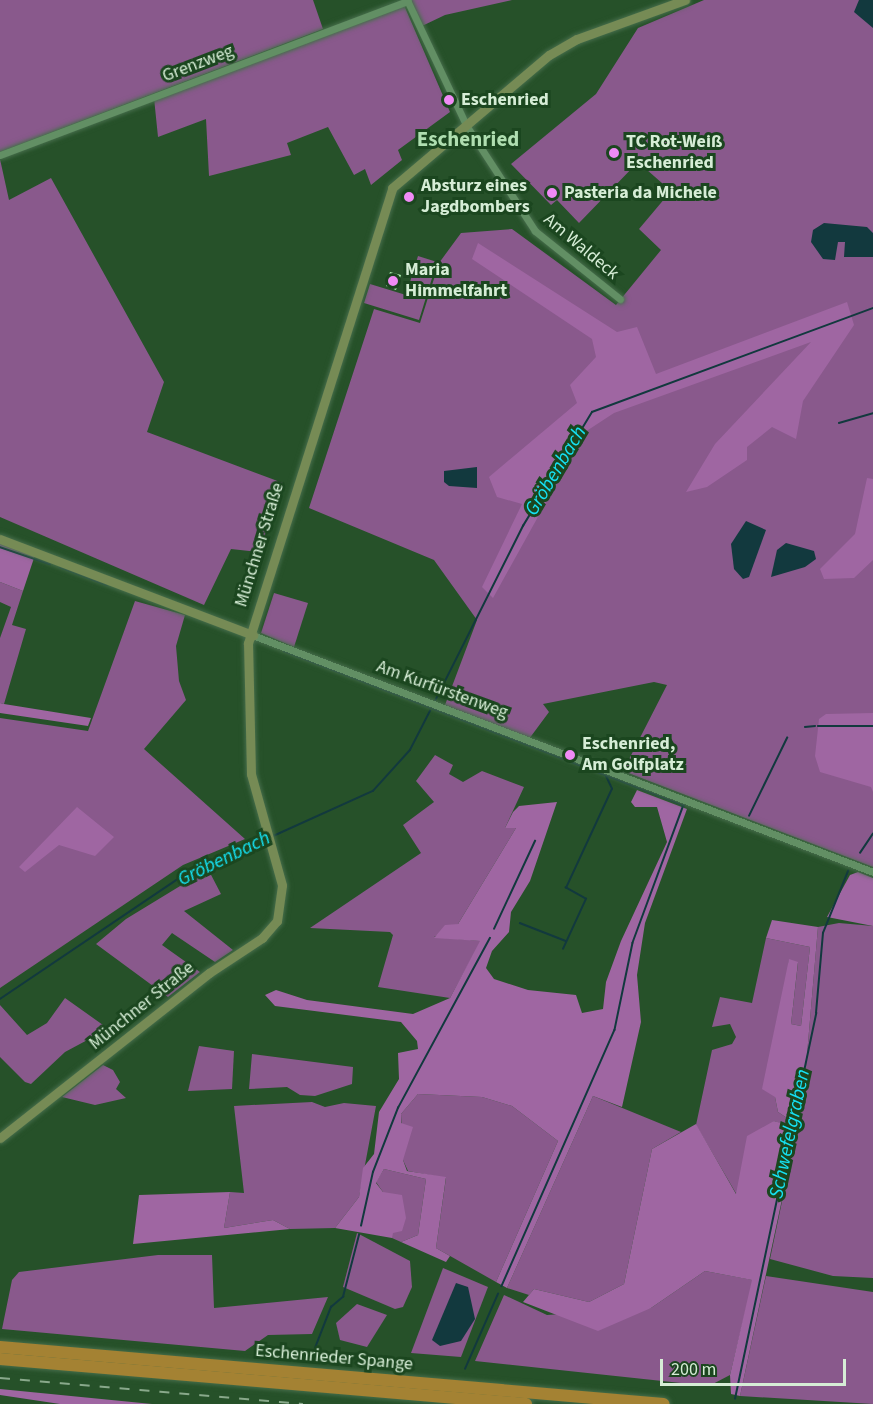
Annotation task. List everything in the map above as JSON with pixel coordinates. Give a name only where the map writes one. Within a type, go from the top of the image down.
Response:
[{"type":"highway","name":"Eschenrieder Spange","points":[[0,1347],[664,1404]]},
{"type":"highway","name":"Eschenrieder Spange","points":[[0,1359],[526,1404]]},
{"type":"street","name":"Am Waldeck","points":[[407,0],[466,125],[535,231],[620,299]]},
{"type":"street","name":"Grenzweg","points":[[0,155],[407,0]]},
{"type":"street","name":"Münchner Straße","points":[[0,1138],[209,973],[271,931],[283,896],[266,840],[251,774],[246,659],[387,197],[410,170],[466,125],[516,80],[565,44],[685,0]]},
{"type":"street","name":"Am Kurfürstenweg","points":[[0,539],[873,872]]},
{"type":"shaded area","points":[[0,0],[313,0],[323,29],[0,152]]},
{"type":"shaded area","points":[[410,0],[512,0],[445,15],[422,26]]},
{"type":"shaded area","points":[[704,0],[873,0],[873,867],[623,771],[667,685],[654,682],[543,704],[549,712],[529,739],[445,705],[477,620],[434,560],[309,508],[374,309],[420,323],[439,263],[461,233],[512,229],[616,305],[661,250],[639,229],[671,191],[638,162],[579,223],[557,200],[551,205],[511,164],[596,94],[638,28]]},
{"type":"shaded area","points":[[404,5],[450,112],[398,150],[402,160],[371,185],[365,169],[354,175],[328,127],[287,143],[291,155],[209,176],[206,119],[158,137],[154,98]]},
{"type":"shaded area","points":[[0,159],[9,200],[51,178],[164,382],[147,432],[283,483],[259,552],[231,549],[204,605],[0,517]]},
{"type":"shaded area","points":[[478,243],[617,332],[637,327],[656,374],[847,302],[854,325],[803,401],[796,439],[772,427],[747,447],[747,460],[707,487],[686,492],[715,444],[811,342],[614,413],[585,432],[493,598],[482,587],[522,504],[497,497],[489,477],[577,403],[570,385],[596,357],[592,339],[472,259]]},
{"type":"shaded area","points":[[418,256],[437,262],[419,320],[364,303],[370,284],[406,295]]},
{"type":"shaded area","points":[[867,478],[873,479],[873,560],[854,578],[824,579],[820,569],[855,534]]},
{"type":"shaded area","points":[[0,543],[35,555],[23,591],[0,582]]},
{"type":"shaded area","points":[[0,582],[23,591],[12,625],[26,629],[4,704],[0,703],[0,638],[11,607],[0,602]]},
{"type":"shaded area","points":[[274,593],[308,603],[294,647],[261,633]]},
{"type":"shaded area","points":[[135,601],[185,615],[176,646],[179,681],[186,700],[144,749],[245,839],[183,865],[0,988],[0,718],[88,731]]},
{"type":"shaded area","points":[[0,703],[91,718],[88,726],[0,713]]},
{"type":"shaded area","points":[[873,713],[873,792],[871,787],[820,772],[815,756],[819,719],[826,714]]},
{"type":"shaded area","points":[[435,755],[453,765],[449,774],[463,782],[482,771],[524,787],[505,828],[516,828],[458,924],[434,937],[481,941],[450,998],[378,987],[393,935],[390,932],[310,928],[421,853],[403,825],[434,802],[416,781]]},
{"type":"shaded area","points":[[637,790],[687,809],[645,923],[637,975],[641,1022],[622,1107],[593,1096],[507,1288],[496,1282],[558,1141],[512,1106],[482,1097],[418,1094],[401,1114],[401,1123],[413,1127],[403,1160],[407,1171],[446,1177],[436,1248],[450,1256],[446,1262],[401,1242],[418,1235],[426,1179],[384,1169],[376,1183],[383,1192],[402,1195],[406,1218],[402,1231],[393,1233],[392,1238],[335,1228],[359,1197],[363,1168],[374,1154],[379,1112],[399,1079],[398,1053],[418,1049],[417,1041],[401,1022],[275,1006],[265,995],[276,990],[307,1000],[413,1014],[450,998],[480,941],[434,938],[445,925],[458,924],[516,828],[505,828],[513,812],[519,806],[557,802],[530,881],[511,912],[509,932],[492,951],[486,968],[494,979],[528,990],[576,995],[582,1013],[603,1009],[606,982],[621,941],[667,842],[657,807],[635,807],[631,802]]},
{"type":"shaded area","points":[[77,807],[114,837],[95,856],[59,845],[25,872],[19,867]]},
{"type":"shaded area","points":[[208,869],[221,894],[184,911],[233,950],[215,962],[172,933],[162,945],[200,972],[168,997],[96,944],[126,919]]},
{"type":"shaded area","points":[[858,872],[873,878],[873,926],[827,917],[850,875]]},
{"type":"shaded area","points":[[772,920],[818,927],[803,1101],[740,1396],[731,1394],[730,1375],[752,1280],[705,1271],[651,1308],[598,1331],[523,1302],[534,1289],[589,1302],[624,1284],[652,1149],[696,1124],[736,1194],[747,1136],[774,1121],[788,1125],[790,1120],[778,1112],[775,1097],[762,1089],[789,959],[798,962],[791,1024],[801,1026],[810,947],[766,938]]},
{"type":"shaded area","points":[[839,923],[873,926],[873,1278],[833,1276],[770,1259],[803,1101],[818,927]]},
{"type":"shaded area","points":[[766,938],[810,947],[801,1026],[791,1024],[798,963],[789,960],[775,1097],[778,1112],[790,1120],[788,1126],[774,1121],[737,1195],[696,1125],[712,1050],[732,1044],[736,1037],[730,1024],[712,1027],[720,997],[752,1003]]},
{"type":"shaded area","points":[[65,998],[103,1025],[93,1037],[65,1052],[31,1084],[25,1082],[0,1057],[0,1005],[27,1035],[47,1023]]},
{"type":"shaded area","points":[[199,1046],[234,1051],[232,1089],[188,1091]]},
{"type":"shaded area","points":[[252,1054],[353,1067],[352,1084],[315,1096],[300,1095],[287,1087],[249,1089]]},
{"type":"shaded area","points":[[103,1065],[113,1070],[120,1082],[116,1089],[126,1098],[95,1105],[62,1097]]},
{"type":"shaded area","points":[[418,1094],[482,1097],[512,1106],[558,1141],[496,1282],[436,1248],[446,1178],[408,1171],[403,1160],[401,1114]]},
{"type":"shaded area","points":[[593,1096],[681,1132],[652,1149],[624,1284],[589,1302],[534,1289],[529,1295],[507,1288]]},
{"type":"shaded area","points":[[312,1102],[325,1107],[344,1103],[376,1106],[359,1197],[335,1228],[290,1229],[273,1220],[224,1228],[230,1192],[244,1193],[234,1106]]},
{"type":"shaded area","points":[[384,1169],[426,1179],[418,1235],[401,1242],[392,1238],[383,1192],[376,1182]]},
{"type":"shaded area","points":[[230,1192],[224,1228],[273,1220],[290,1229],[133,1244],[139,1195]]},
{"type":"shaded area","points":[[357,1233],[410,1261],[412,1287],[403,1307],[395,1309],[343,1287]]},
{"type":"shaded area","points":[[158,1255],[212,1255],[214,1308],[328,1297],[312,1334],[268,1335],[245,1351],[2,1329],[12,1280],[19,1272]]},
{"type":"shaded area","points":[[443,1268],[488,1287],[461,1357],[411,1353]]},
{"type":"shaded area","points":[[705,1271],[753,1280],[730,1375],[709,1386],[475,1361],[504,1295],[547,1315],[651,1308]]},
{"type":"shaded area","points":[[766,1276],[873,1292],[873,1404],[740,1396]]},
{"type":"shaded area","points":[[357,1304],[387,1315],[367,1347],[340,1340],[336,1323]]},
{"type":"shaded area","points":[[0,1389],[152,1404],[60,1404],[0,1395]]},
{"type":"water","points":[[859,0],[873,0],[873,28],[854,12]]},
{"type":"water","points":[[824,223],[867,227],[873,233],[873,257],[844,257],[845,242],[838,242],[835,260],[823,259],[811,242],[813,230]]},
{"type":"water","points":[[477,467],[477,488],[449,486],[444,482],[444,471]]},
{"type":"water","points":[[746,521],[766,530],[749,577],[743,579],[734,569],[731,544]]},
{"type":"water","points":[[786,543],[814,551],[816,559],[805,567],[771,577],[777,550]]},
{"type":"water","points":[[456,1283],[468,1287],[475,1319],[461,1341],[440,1346],[432,1340]]},
{"type":"building","name":"Maria Himmelfahrt","points":[[390,272],[401,275],[396,290],[386,286]]},
{"type":"waterway","name":"Gröbenbach","points":[[435,701],[523,526],[592,412],[873,308]]},
{"type":"waterway","points":[[839,423],[873,413]]},
{"type":"waterway","points":[[0,547],[50,564]]},
{"type":"waterway","points":[[60,567],[107,585]]},
{"type":"waterway","points":[[284,651],[684,805],[633,943],[615,1030],[502,1286]]},
{"type":"waterway","name":"Gröbenbach","points":[[271,837],[373,791],[410,750],[430,711]]},
{"type":"waterway","points":[[805,727],[815,726]]},
{"type":"waterway","points":[[818,726],[873,726]]},
{"type":"waterway","points":[[749,816],[787,738]]},
{"type":"waterway","points":[[563,949],[586,899],[566,888],[612,789],[606,776]]},
{"type":"waterway","points":[[860,853],[873,834]]},
{"type":"waterway","name":"Gröbenbach","points":[[0,999],[193,869],[264,840]]},
{"type":"waterway","points":[[494,929],[535,841]]},
{"type":"waterway","name":"Schwefelgraben","points":[[735,1399],[816,1013],[823,933],[848,871]]},
{"type":"waterway","points":[[520,923],[566,941]]},
{"type":"waterway","points":[[361,1226],[373,1172],[398,1108],[490,938]]},
{"type":"waterway","points":[[315,1348],[331,1307],[343,1297],[359,1235]]},
{"type":"waterway","points":[[465,1369],[498,1294]]},
{"type":"railway","points":[[0,1378],[303,1404]]},
{"type":"place","name":"Eschenried","points":[[449,100]]},
{"type":"place","name":"TC Rot-Weiß Eschenried","points":[[614,153]]},
{"type":"place","name":"Pasteria da Michele","points":[[552,193]]},
{"type":"place","name":"Absturz eines Jagdbombers","points":[[409,197]]},
{"type":"place","name":"Maria Himmelfahrt","points":[[393,281]]},
{"type":"place","name":"Eschenried, Am Golfplatz","points":[[570,755]]},
{"type":"district","name":"Eschenried","points":[[468,139]]}]
